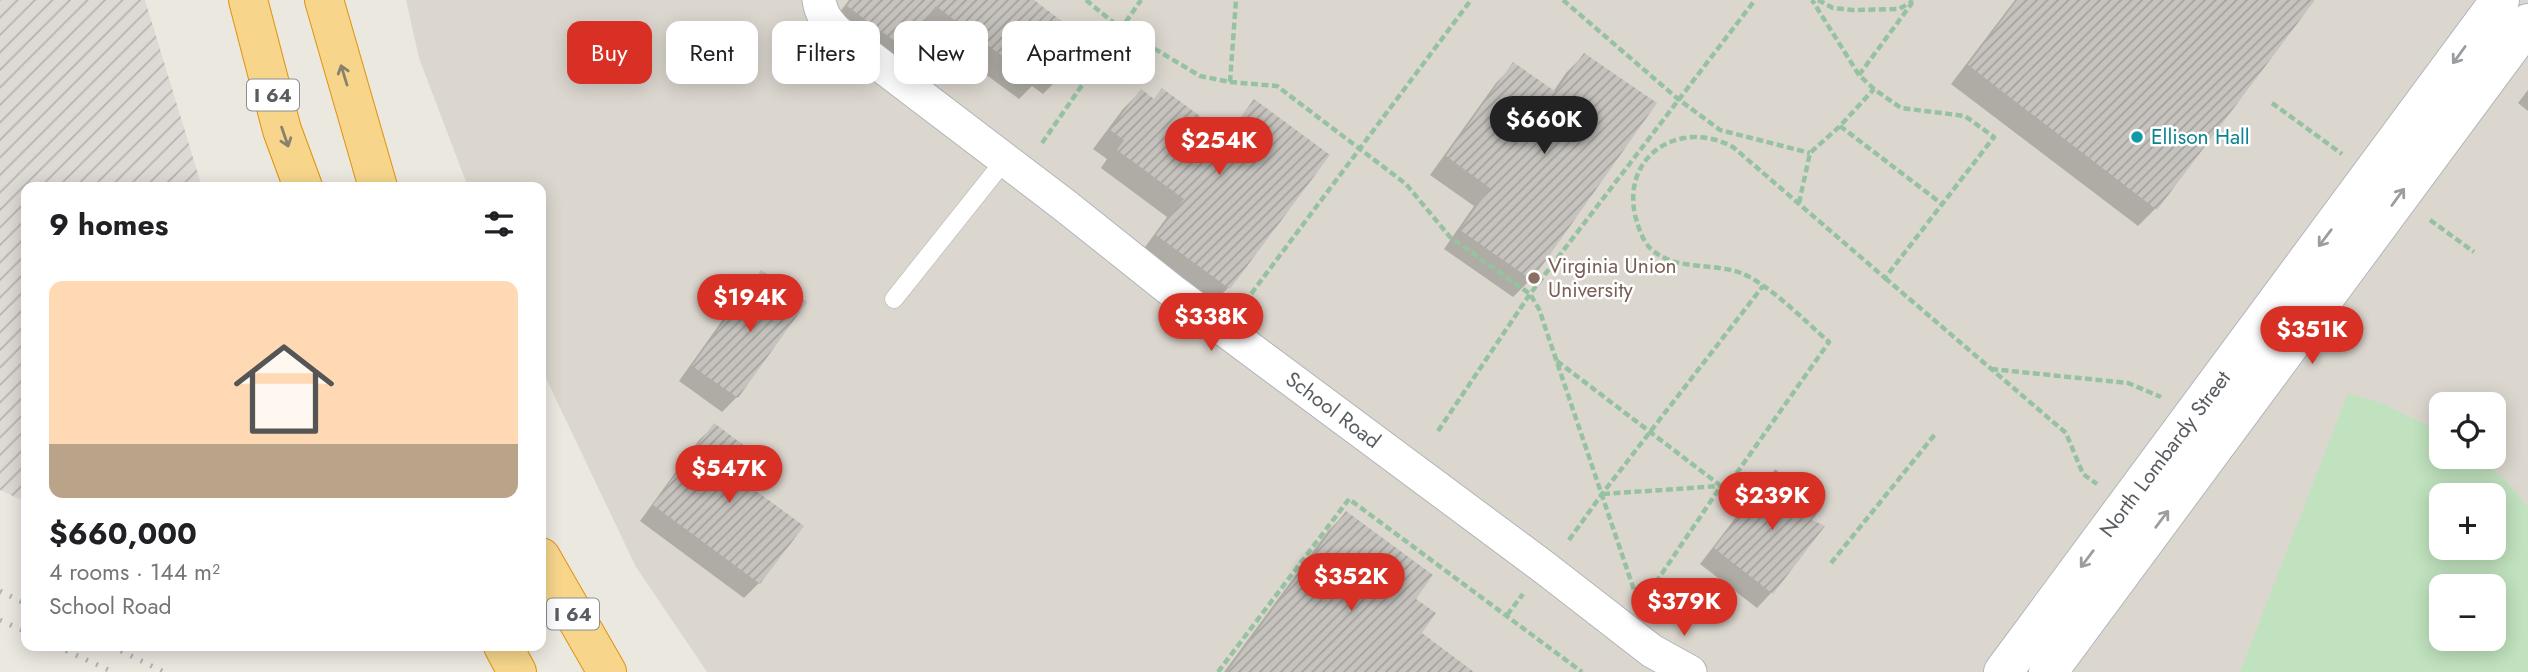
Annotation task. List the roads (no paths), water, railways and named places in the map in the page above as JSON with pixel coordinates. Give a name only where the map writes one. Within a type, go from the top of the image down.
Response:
[{"type":"highway","name":"I 64","points":[[248,0],[282,130],[301,182]]},
{"type":"highway","points":[[324,0],[377,182]]},
{"type":"highway","name":"I 64","points":[[546,567],[607,672]]},
{"type":"highway","points":[[506,651],[517,672]]},
{"type":"main road","name":"North Lombardy Street","points":[[2003,672],[2500,0]]},
{"type":"main road","name":"North Lombardy Street","points":[[2048,672],[2528,23]]},
{"type":"street","name":"School Road","points":[[820,5],[828,23],[837,32],[1171,290],[1534,560],[1661,661],[1690,672]]},
{"type":"lane","points":[[894,299],[1004,161]]},
{"type":"railway","points":[[0,591],[21,602]]},
{"type":"railway","points":[[0,620],[21,630]]},
{"type":"railway","points":[[67,651],[113,672]]},
{"type":"railway","points":[[121,651],[164,672]]},
{"type":"place","name":"Ellison Hall","points":[[2137,137]]},
{"type":"place","name":"Virginia Union University","points":[[1534,278]]}]
